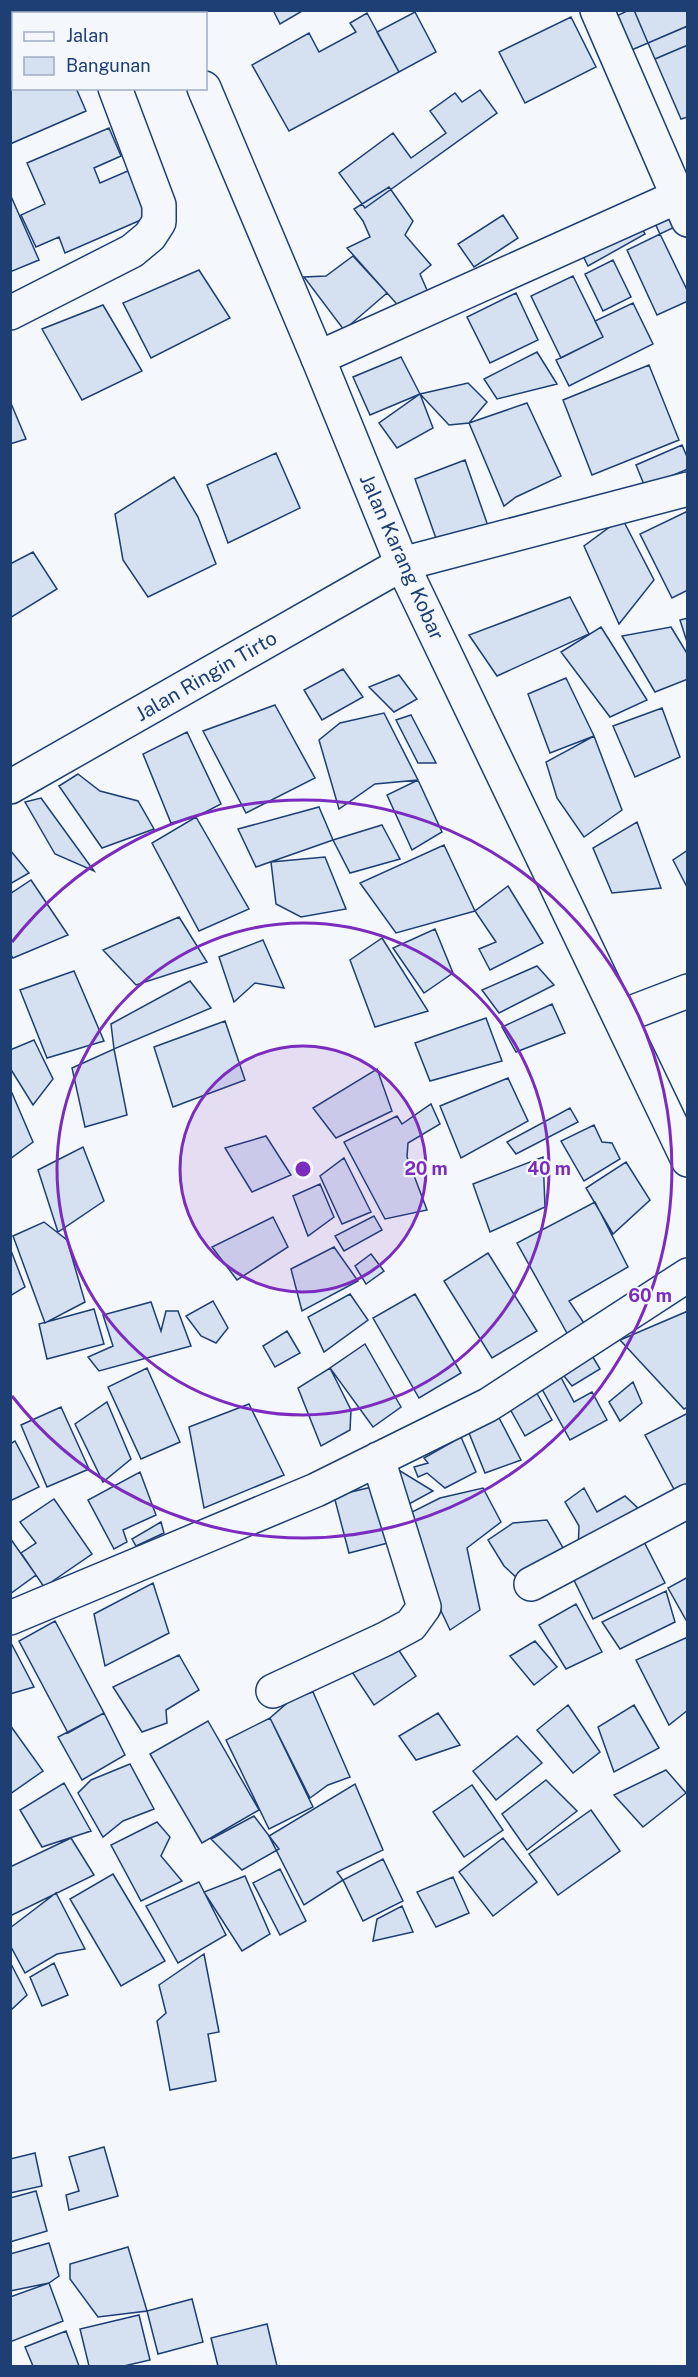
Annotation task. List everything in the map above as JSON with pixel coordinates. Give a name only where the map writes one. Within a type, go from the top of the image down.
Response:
[{"type":"street","points":[[318,358],[683,202],[597,10]]},
{"type":"street","points":[[10,313],[132,251],[150,236],[159,222],[159,205],[116,90]]},
{"type":"street","name":"Jalan Karang Kobar","points":[[205,90],[402,564],[687,1160]]},
{"type":"street","name":"Jalan Ringin Tirto","points":[[10,787],[402,564],[687,489]]},
{"type":"street","points":[[620,1017],[687,991]]},
{"type":"street","points":[[10,1618],[316,1490],[488,1405],[687,1275]]},
{"type":"street","points":[[273,1691],[411,1625],[424,1607],[378,1459]]},
{"type":"street","points":[[531,1584],[687,1501]]},
{"type":"building","points":[[273,10],[304,10],[280,24]]},
{"type":"building","points":[[634,10],[648,43],[622,54],[608,20]]},
{"type":"building","points":[[634,10],[688,10],[688,26],[648,43]]},
{"type":"building","points":[[415,12],[436,52],[399,72],[377,32]]},
{"type":"building","points":[[367,13],[399,72],[289,131],[252,65],[309,33],[319,52],[356,32],[350,23]]},
{"type":"building","points":[[571,17],[596,67],[525,103],[499,52]]},
{"type":"building","points":[[687,26],[688,45],[655,59],[648,43]]},
{"type":"building","points":[[688,45],[688,117],[681,119],[655,59]]},
{"type":"building","points":[[10,70],[12,70],[12,90],[77,90],[86,111],[10,144]]},
{"type":"building","points":[[480,90],[497,113],[365,208],[339,173],[393,133],[411,158],[446,133],[430,111],[455,93],[462,102]]},
{"type":"building","points":[[109,128],[121,156],[94,168],[100,183],[130,170],[150,216],[65,253],[59,237],[36,247],[21,215],[45,204],[27,163]]},
{"type":"building","points":[[389,187],[413,221],[405,235],[431,265],[420,274],[427,290],[403,311],[347,248],[370,237],[363,221],[354,209]]},
{"type":"building","points":[[10,194],[39,260],[10,272]]},
{"type":"building","points":[[670,205],[679,225],[660,234],[651,215]]},
{"type":"building","points":[[503,215],[518,238],[474,267],[458,244]]},
{"type":"building","points":[[637,220],[645,234],[588,266],[582,254]]},
{"type":"building","points":[[660,234],[688,292],[688,301],[657,315],[627,250]]},
{"type":"building","points":[[353,256],[387,293],[344,330],[304,277],[326,276]]},
{"type":"building","points":[[613,260],[631,297],[603,311],[585,274]]},
{"type":"building","points":[[199,270],[230,318],[151,358],[123,303]]},
{"type":"building","points":[[573,276],[603,337],[561,358],[531,296]]},
{"type":"building","points":[[516,293],[538,340],[490,363],[467,317]]},
{"type":"building","points":[[633,303],[653,344],[569,386],[556,360],[603,337],[595,321]]},
{"type":"building","points":[[103,305],[142,371],[82,400],[42,329]]},
{"type":"building","points":[[537,352],[557,384],[497,399],[484,379]]},
{"type":"building","points":[[401,357],[420,394],[370,415],[353,377]]},
{"type":"building","points":[[649,365],[679,440],[592,475],[563,400]]},
{"type":"building","points":[[468,383],[487,402],[469,423],[449,425],[420,394]]},
{"type":"building","points":[[420,394],[433,428],[397,448],[379,423]]},
{"type":"building","points":[[10,401],[26,439],[10,444]]},
{"type":"building","points":[[527,403],[561,476],[516,497],[504,506],[469,423]]},
{"type":"building","points":[[682,445],[688,459],[688,469],[645,487],[636,465]]},
{"type":"building","points":[[276,453],[300,508],[228,543],[207,485]]},
{"type":"building","points":[[465,460],[488,526],[438,544],[415,479]]},
{"type":"building","points":[[174,477],[198,517],[216,564],[148,597],[123,560],[115,514]]},
{"type":"building","points":[[688,511],[688,590],[672,598],[640,534]]},
{"type":"building","points":[[622,518],[654,580],[619,624],[584,546]]},
{"type":"building","points":[[33,552],[57,589],[10,618],[10,564]]},
{"type":"building","points":[[570,597],[589,634],[497,676],[469,635]]},
{"type":"building","points":[[688,618],[688,645],[680,620]]},
{"type":"building","points":[[601,627],[647,700],[610,717],[561,652]]},
{"type":"building","points":[[671,627],[688,655],[688,679],[655,692],[622,636]]},
{"type":"building","points":[[343,669],[363,697],[322,720],[304,690]]},
{"type":"building","points":[[399,675],[417,699],[394,712],[369,687]]},
{"type":"building","points":[[566,678],[594,736],[550,753],[528,694]]},
{"type":"building","points":[[275,705],[315,778],[246,813],[203,731]]},
{"type":"building","points":[[662,708],[680,757],[635,777],[613,726]]},
{"type":"building","points":[[384,713],[418,780],[375,784],[339,809],[319,740],[340,723]]},
{"type":"building","points":[[411,715],[436,763],[418,763],[396,720]]},
{"type":"building","points":[[187,732],[221,804],[196,817],[171,823],[143,754]]},
{"type":"building","points":[[594,736],[622,810],[584,837],[557,798],[546,762]]},
{"type":"building","points":[[78,774],[100,791],[138,801],[154,829],[102,848],[59,786]]},
{"type":"building","points":[[418,780],[442,832],[412,850],[387,795]]},
{"type":"building","points":[[41,798],[94,871],[55,854],[25,802]]},
{"type":"building","points":[[319,807],[333,840],[256,867],[238,829]]},
{"type":"building","points":[[196,817],[249,909],[199,931],[152,843]]},
{"type":"building","points":[[637,822],[661,888],[612,893],[593,848]]},
{"type":"building","points":[[382,825],[400,859],[350,873],[333,840]]},
{"type":"building","points":[[444,845],[475,911],[396,933],[360,883]]},
{"type":"building","points":[[10,850],[29,873],[10,884]]},
{"type":"building","points":[[688,850],[688,889],[673,860]]},
{"type":"building","points":[[325,857],[346,909],[301,917],[276,904],[271,862]]},
{"type":"building","points":[[31,880],[68,935],[13,958],[10,954],[10,894]]},
{"type":"building","points":[[508,886],[543,943],[490,970],[479,949],[496,942],[475,911]]},
{"type":"building","points":[[179,917],[207,962],[136,985],[103,950]]},
{"type":"building","points":[[435,929],[453,973],[424,993],[393,948]]},
{"type":"building","points":[[382,938],[428,1011],[375,1027],[350,960]]},
{"type":"building","points":[[263,940],[284,988],[255,983],[234,1002],[219,957]]},
{"type":"building","points":[[537,966],[554,985],[499,1013],[482,990]]},
{"type":"building","points":[[74,971],[104,1041],[47,1058],[20,990]]},
{"type":"building","points":[[190,981],[211,1008],[114,1049],[111,1024]]},
{"type":"building","points":[[552,1004],[565,1033],[516,1052],[502,1027]]},
{"type":"building","points":[[486,1018],[502,1061],[430,1081],[415,1043]]},
{"type":"building","points":[[225,1021],[245,1080],[173,1107],[154,1047]]},
{"type":"building","points":[[34,1040],[53,1079],[33,1105],[10,1068],[10,1050]]},
{"type":"building","points":[[114,1049],[127,1115],[85,1127],[72,1068]]},
{"type":"building","points":[[377,1069],[392,1111],[336,1138],[313,1108]]},
{"type":"building","points":[[508,1078],[528,1121],[461,1158],[440,1106]]},
{"type":"building","points":[[12,1093],[33,1142],[10,1159],[10,1094]]},
{"type":"building","points":[[431,1104],[440,1124],[408,1143],[407,1157],[427,1210],[385,1219],[344,1142],[397,1116],[402,1124]]},
{"type":"building","points":[[570,1108],[578,1122],[516,1154],[507,1142]]},
{"type":"building","points":[[594,1125],[602,1142],[612,1143],[620,1159],[584,1181],[561,1141]]},
{"type":"building","points":[[266,1136],[291,1175],[252,1192],[225,1148]]},
{"type":"building","points":[[83,1147],[104,1201],[58,1232],[38,1170]]},
{"type":"building","points":[[543,1157],[545,1207],[490,1232],[473,1184]]},
{"type":"building","points":[[344,1158],[371,1212],[342,1224],[320,1176]]},
{"type":"building","points":[[626,1162],[650,1200],[613,1234],[586,1188]]},
{"type":"building","points":[[320,1184],[334,1217],[308,1236],[293,1196]]},
{"type":"building","points":[[595,1202],[628,1267],[569,1301],[584,1323],[568,1335],[517,1243]]},
{"type":"building","points":[[374,1216],[382,1230],[344,1251],[335,1236]]},
{"type":"building","points":[[273,1217],[288,1247],[237,1280],[212,1247]]},
{"type":"building","points":[[44,1222],[67,1240],[85,1302],[45,1323],[13,1236]]},
{"type":"building","points":[[334,1247],[358,1281],[302,1311],[291,1269]]},
{"type":"building","points":[[10,1248],[25,1287],[10,1296]]},
{"type":"building","points":[[488,1253],[537,1331],[492,1358],[444,1281]]},
{"type":"building","points":[[371,1254],[384,1271],[366,1284],[355,1266]]},
{"type":"building","points":[[350,1294],[368,1320],[324,1352],[308,1317]]},
{"type":"building","points":[[415,1294],[461,1373],[419,1398],[373,1318]]},
{"type":"building","points":[[213,1301],[228,1328],[216,1343],[201,1336],[186,1316]]},
{"type":"building","points":[[151,1302],[161,1331],[166,1311],[178,1311],[191,1346],[99,1371],[88,1357],[113,1346],[103,1315]]},
{"type":"building","points":[[94,1309],[104,1344],[47,1359],[39,1324]]},
{"type":"building","points":[[688,1311],[688,1407],[684,1409],[620,1340]]},
{"type":"building","points":[[287,1331],[300,1353],[275,1367],[263,1346]]},
{"type":"building","points":[[365,1344],[401,1407],[373,1427],[330,1368]]},
{"type":"building","points":[[587,1347],[600,1369],[572,1386],[556,1366]]},
{"type":"building","points":[[147,1368],[180,1442],[141,1459],[108,1387]]},
{"type":"building","points":[[330,1368],[351,1410],[350,1430],[321,1446],[298,1388]]},
{"type":"building","points":[[557,1370],[574,1402],[592,1392],[607,1420],[570,1440],[537,1380]]},
{"type":"building","points":[[633,1382],[642,1403],[620,1421],[609,1402]]},
{"type":"building","points":[[535,1390],[552,1420],[525,1436],[510,1409]]},
{"type":"building","points":[[107,1402],[131,1459],[103,1482],[75,1424]]},
{"type":"building","points":[[249,1404],[284,1475],[204,1508],[189,1427]]},
{"type":"building","points":[[61,1407],[89,1469],[47,1487],[21,1425]]},
{"type":"building","points":[[688,1413],[688,1487],[676,1493],[645,1435]]},
{"type":"building","points":[[497,1414],[521,1460],[485,1473],[469,1433]]},
{"type":"building","points":[[461,1437],[476,1472],[445,1488],[427,1473],[418,1477],[414,1467],[428,1463],[424,1458]]},
{"type":"building","points":[[15,1441],[39,1487],[10,1501],[10,1444]]},
{"type":"building","points":[[387,1467],[397,1469],[433,1491],[409,1504]]},
{"type":"building","points":[[140,1472],[156,1515],[123,1530],[127,1542],[114,1549],[88,1500]]},
{"type":"building","points":[[372,1487],[388,1543],[349,1553],[334,1496]]},
{"type":"building","points":[[483,1488],[501,1522],[467,1548],[480,1610],[450,1630],[398,1519],[440,1498]]},
{"type":"building","points":[[584,1488],[597,1512],[625,1496],[641,1511],[578,1552],[579,1526],[565,1502]]},
{"type":"building","points":[[54,1499],[92,1554],[44,1587],[21,1553],[36,1543],[20,1522]]},
{"type":"building","points":[[547,1520],[566,1553],[518,1579],[504,1566],[488,1540],[513,1523]]},
{"type":"building","points":[[161,1522],[164,1533],[136,1546],[132,1539]]},
{"type":"building","points":[[639,1532],[665,1583],[593,1619],[568,1568]]},
{"type":"building","points":[[10,1538],[36,1575],[10,1594]]},
{"type":"building","points":[[688,1577],[688,1619],[686,1620],[668,1588]]},
{"type":"building","points":[[153,1583],[169,1633],[105,1666],[94,1614]]},
{"type":"building","points":[[666,1591],[675,1622],[620,1649],[602,1622]]},
{"type":"building","points":[[576,1604],[602,1652],[566,1669],[539,1625]]},
{"type":"building","points":[[55,1621],[104,1713],[68,1733],[19,1641]]},
{"type":"building","points":[[688,1637],[688,1710],[669,1725],[636,1660]]},
{"type":"building","points":[[10,1641],[34,1687],[10,1694]]},
{"type":"building","points":[[535,1641],[557,1667],[534,1685],[510,1656]]},
{"type":"building","points":[[394,1643],[416,1676],[374,1705],[352,1672]]},
{"type":"building","points":[[179,1655],[199,1690],[166,1710],[167,1723],[142,1732],[113,1687]]},
{"type":"building","points":[[313,1692],[350,1777],[328,1785],[310,1798],[270,1718],[293,1698]]},
{"type":"building","points":[[568,1705],[600,1752],[573,1773],[537,1730]]},
{"type":"building","points":[[634,1705],[659,1748],[614,1772],[598,1727]]},
{"type":"building","points":[[104,1713],[125,1755],[82,1780],[58,1737]]},
{"type":"building","points":[[438,1713],[460,1745],[416,1760],[399,1736]]},
{"type":"building","points":[[270,1718],[313,1807],[269,1829],[226,1740]]},
{"type":"building","points":[[208,1721],[259,1810],[202,1843],[150,1754]]},
{"type":"building","points":[[10,1725],[43,1771],[10,1794]]},
{"type":"building","points":[[517,1736],[542,1763],[496,1800],[473,1771]]},
{"type":"building","points":[[130,1764],[154,1809],[123,1821],[103,1837],[78,1793],[91,1780]]},
{"type":"building","points":[[666,1770],[686,1793],[643,1827],[614,1795]]},
{"type":"building","points":[[546,1780],[577,1811],[527,1850],[502,1814]]},
{"type":"building","points":[[64,1783],[91,1831],[42,1847],[20,1810]]},
{"type":"building","points":[[355,1784],[383,1850],[337,1872],[343,1880],[304,1905],[269,1836]]},
{"type":"building","points":[[472,1785],[503,1830],[464,1857],[433,1812]]},
{"type":"building","points":[[591,1810],[620,1851],[558,1895],[529,1854]]},
{"type":"building","points":[[254,1816],[279,1849],[242,1870],[211,1839]]},
{"type":"building","points":[[157,1822],[170,1837],[161,1856],[182,1881],[141,1901],[111,1845]]},
{"type":"building","points":[[71,1838],[94,1875],[10,1916],[10,1867]]},
{"type":"building","points":[[503,1838],[537,1882],[493,1916],[459,1872]]},
{"type":"building","points":[[383,1859],[403,1901],[363,1921],[343,1880]]},
{"type":"building","points":[[280,1869],[306,1921],[280,1935],[253,1883]]},
{"type":"building","points":[[113,1874],[165,1961],[121,1986],[70,1899]]},
{"type":"building","points":[[245,1876],[270,1934],[242,1951],[204,1892]]},
{"type":"building","points":[[453,1877],[469,1913],[436,1927],[417,1892]]},
{"type":"building","points":[[199,1882],[226,1935],[178,1963],[146,1906]]},
{"type":"building","points":[[56,1893],[85,1949],[57,1954],[25,1973],[10,1945],[10,1928]]},
{"type":"building","points":[[402,1906],[413,1932],[373,1941],[377,1919]]},
{"type":"building","points":[[204,1954],[219,2032],[208,2034],[216,2081],[170,2090],[157,2021],[166,2013],[159,1985]]},
{"type":"building","points":[[10,1962],[27,1995],[10,2011]]},
{"type":"building","points":[[54,1963],[68,1995],[42,2006],[30,1977]]},
{"type":"building","points":[[104,2147],[118,2196],[69,2210],[66,2195],[79,2191],[69,2157]]},
{"type":"building","points":[[35,2153],[42,2186],[10,2193],[10,2159]]},
{"type":"building","points":[[36,2191],[47,2231],[10,2242],[10,2198]]},
{"type":"building","points":[[49,2243],[59,2276],[49,2283],[10,2291],[10,2254]]},
{"type":"building","points":[[128,2247],[147,2311],[98,2317],[70,2279],[70,2264]]},
{"type":"building","points":[[49,2283],[63,2321],[10,2342],[10,2297]]},
{"type":"building","points":[[192,2299],[203,2342],[158,2354],[147,2311]]},
{"type":"building","points":[[139,2315],[150,2360],[124,2366],[89,2366],[80,2329]]},
{"type":"building","points":[[267,2324],[277,2366],[218,2366],[211,2338]]},
{"type":"building","points":[[66,2331],[79,2366],[33,2366],[25,2347]]}]
